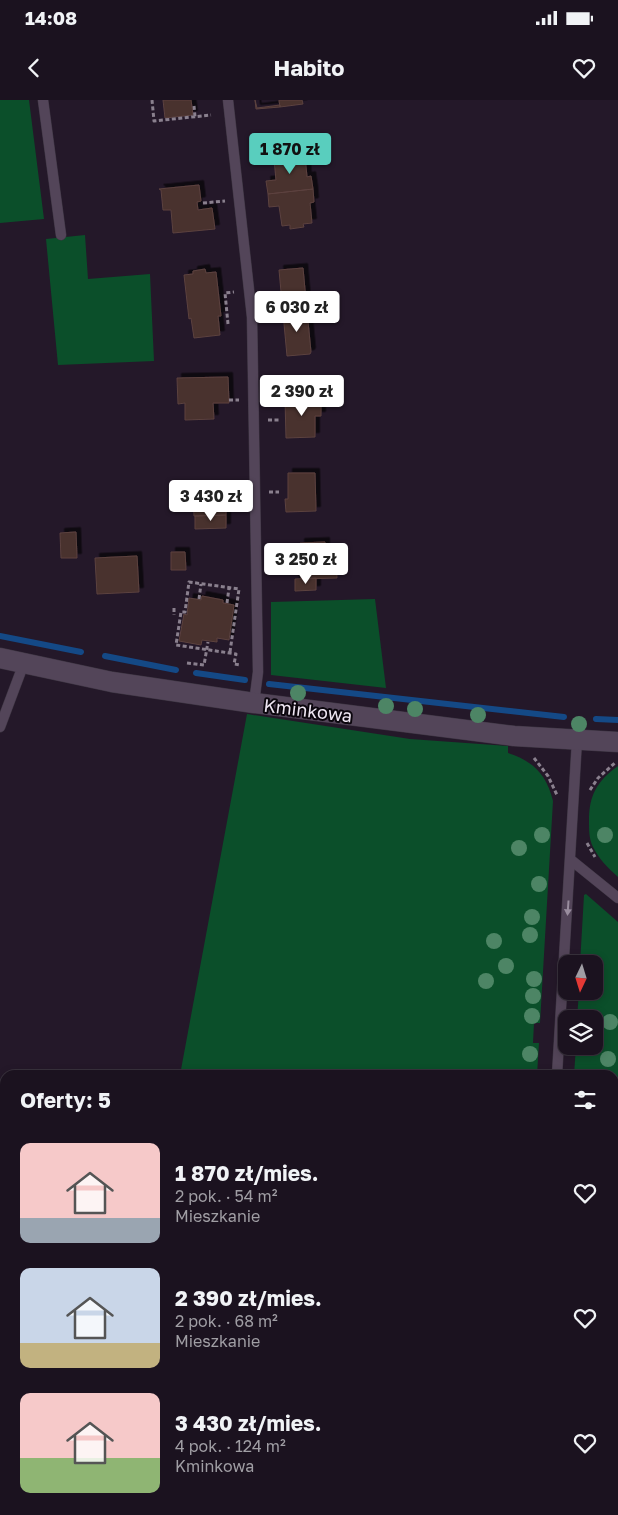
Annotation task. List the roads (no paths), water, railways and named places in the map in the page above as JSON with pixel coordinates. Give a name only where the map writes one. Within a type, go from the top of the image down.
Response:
[{"type":"street","name":"Kminkowa","points":[[0,658],[112,682],[254,703],[514,736],[618,742]]},
{"type":"lane","points":[[43,100],[60,235]]},
{"type":"lane","points":[[228,100],[252,322],[258,672],[254,703]]},
{"type":"lane","points":[[0,727],[24,663]]},
{"type":"lane","points":[[557,1070],[577,740]]},
{"type":"lane","points":[[571,860],[618,898]]},
{"type":"waterway","points":[[0,636],[81,652]]},
{"type":"waterway","points":[[105,656],[176,670]]},
{"type":"waterway","points":[[196,673],[245,680]]},
{"type":"waterway","points":[[269,684],[564,717]]},
{"type":"waterway","points":[[596,719],[618,720]]}]
